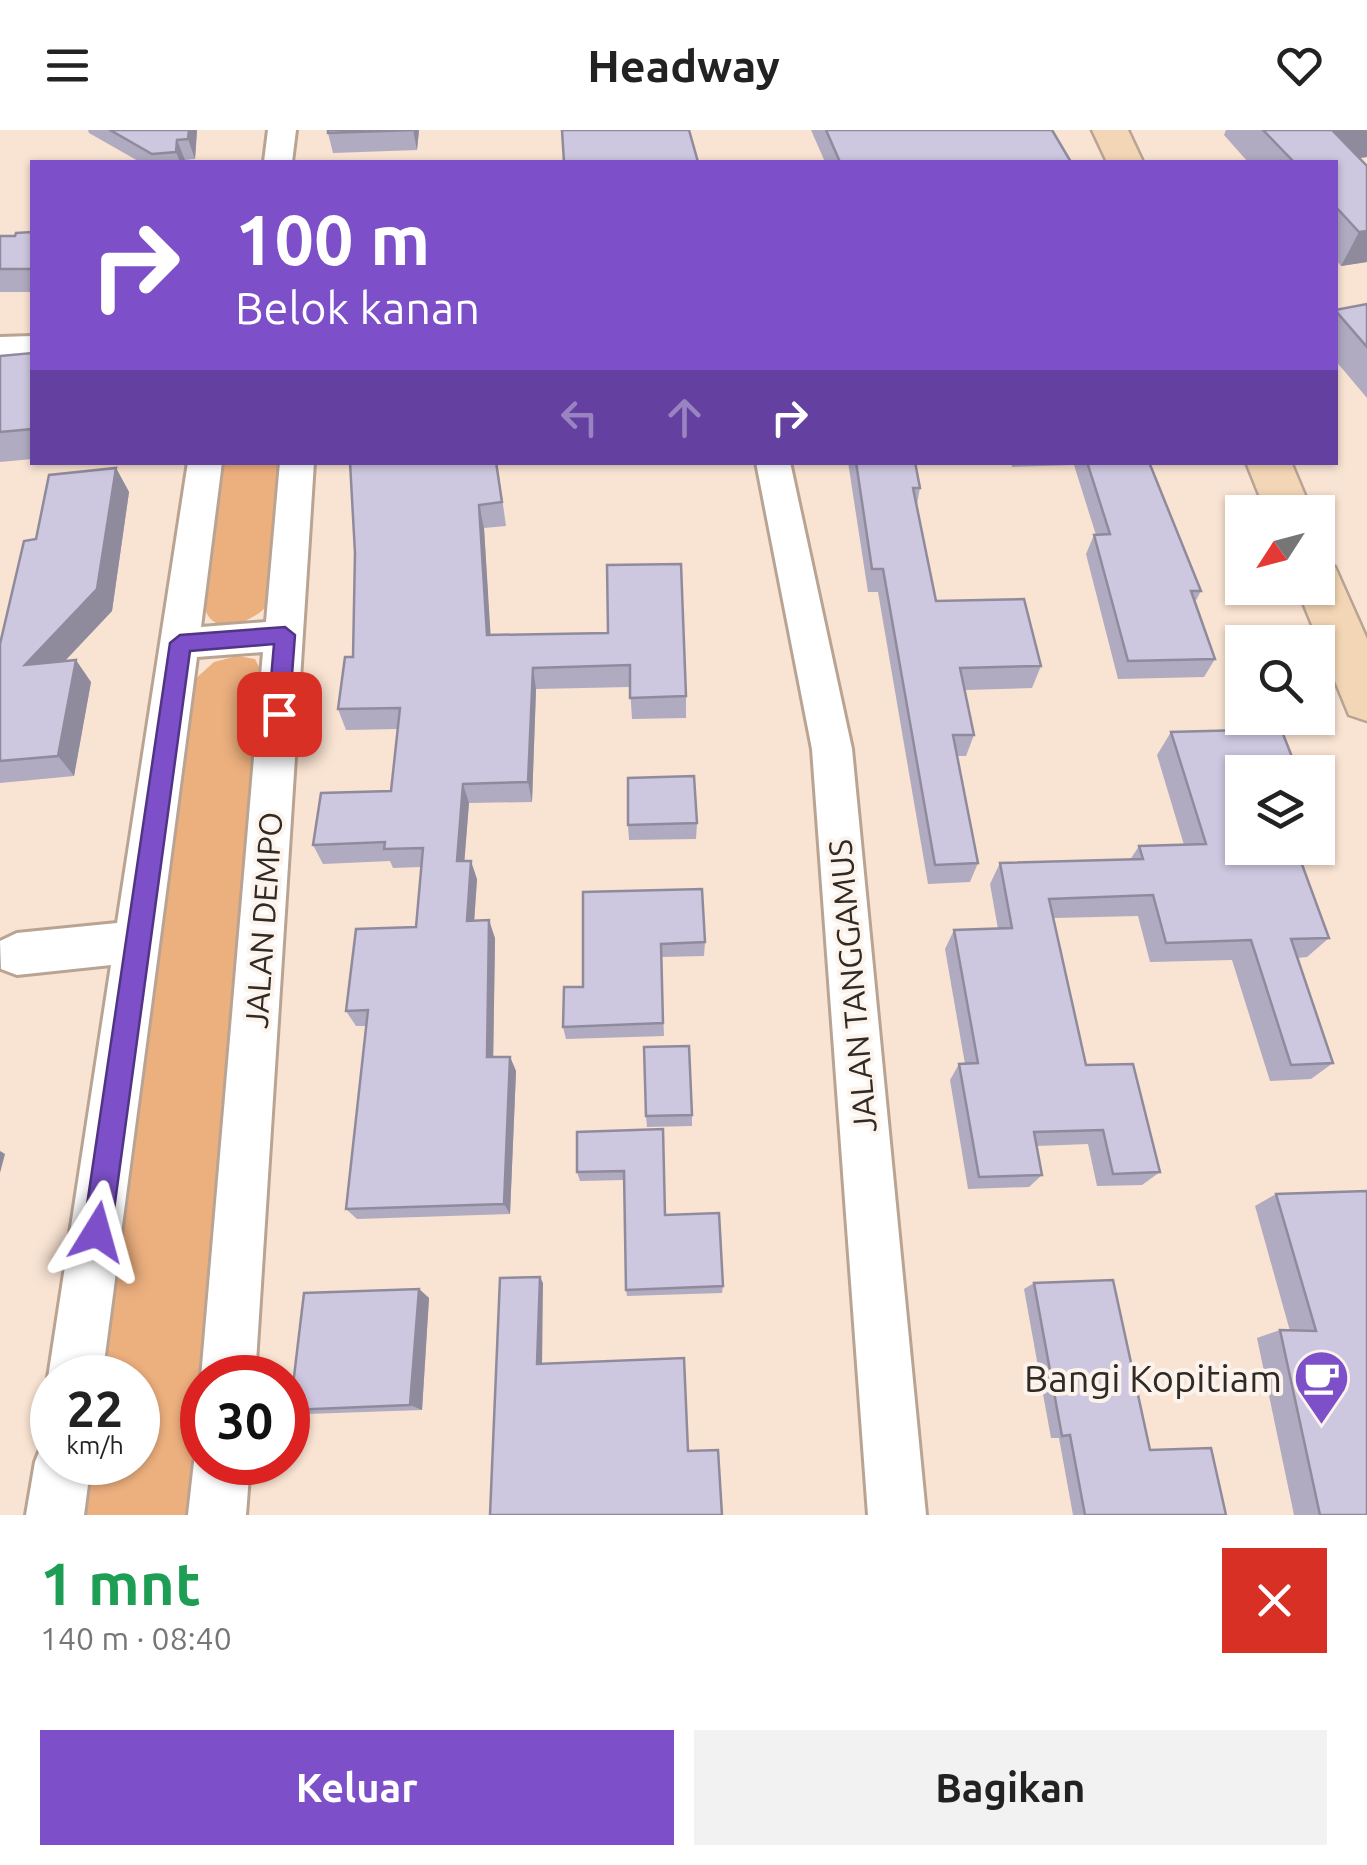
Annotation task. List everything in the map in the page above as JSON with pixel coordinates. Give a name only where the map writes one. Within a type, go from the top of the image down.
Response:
[{"type":"main road","points":[[1110,130],[1124,160]]},
{"type":"main road","points":[[1269,465],[1282,495]]},
{"type":"main road","points":[[1328,605],[1367,700]]},
{"type":"street","points":[[278,160],[282,130]]},
{"type":"street","points":[[0,347],[30,346]]},
{"type":"street","points":[[78,1355],[140,941],[204,465]]},
{"type":"street","name":"JALAN DEMPO","points":[[230,1355],[297,465]]},
{"type":"street","name":"JALAN TANGGAMUS","points":[[774,465],[832,750],[897,1515]]},
{"type":"street","points":[[180,643],[285,635]]},
{"type":"street","points":[[17,954],[140,941]]},
{"type":"street","points":[[55,1515],[59,1485]]},
{"type":"street","points":[[218,1515],[220,1485]]},
{"type":"shaded area","points":[[221,465],[284,465],[272,600],[246,621],[224,625],[208,616],[204,604]]},
{"type":"shaded area","points":[[237,656],[255,659],[265,679],[204,1355],[180,1355],[180,1485],[196,1485],[194,1515],[83,1515],[86,1485],[160,1485],[160,1355],[104,1355],[193,681],[214,662]]},
{"type":"building","points":[[110,130],[189,130],[188,139],[177,140],[176,152],[152,154]]},
{"type":"building","points":[[328,130],[413,130],[328,133]]},
{"type":"building","points":[[562,130],[689,130],[697,160],[564,160]]},
{"type":"building","points":[[826,130],[1052,130],[1070,160],[839,160]]},
{"type":"building","points":[[1263,130],[1342,130],[1333,131],[1367,166],[1367,231],[1359,232],[1338,209],[1338,160],[1292,160]]},
{"type":"building","points":[[30,232],[30,269],[0,269],[0,236]]},
{"type":"building","points":[[1367,304],[1367,347],[1338,313],[1338,309]]},
{"type":"building","points":[[30,353],[30,429],[0,432],[0,356]]},
{"type":"building","points":[[350,465],[496,465],[502,502],[479,505],[487,635],[608,633],[607,565],[681,564],[686,696],[630,698],[630,665],[533,668],[528,782],[463,784],[457,861],[471,861],[467,921],[489,920],[487,1057],[510,1057],[504,1204],[346,1209],[368,1010],[346,1011],[356,929],[416,927],[423,848],[384,849],[385,842],[313,845],[321,793],[391,791],[400,708],[338,709],[345,657],[353,657],[355,553]]},
{"type":"building","points":[[856,465],[916,465],[920,488],[913,488],[936,601],[1024,599],[1041,666],[960,668],[974,735],[953,735],[978,863],[935,865],[883,569],[872,569]]},
{"type":"building","points":[[1088,465],[1150,465],[1201,591],[1191,591],[1215,659],[1128,661],[1094,535],[1110,534]]},
{"type":"building","points":[[116,468],[97,589],[25,665],[76,660],[58,756],[0,761],[0,644],[24,541],[36,539],[49,475]]},
{"type":"building","points":[[1171,732],[1283,735],[1291,755],[1225,755],[1225,865],[1302,865],[1329,938],[1291,939],[1333,1063],[1291,1065],[1251,940],[1166,943],[1153,895],[1049,899],[1086,1065],[1133,1064],[1160,1172],[1113,1174],[1103,1130],[1034,1132],[1042,1175],[979,1177],[959,1064],[978,1063],[954,930],[1012,928],[1000,863],[1143,859],[1139,846],[1206,844]]},
{"type":"building","points":[[694,776],[697,823],[628,825],[628,778]]},
{"type":"building","points":[[702,889],[705,942],[661,944],[663,1023],[563,1027],[564,987],[583,987],[583,892]]},
{"type":"building","points":[[689,1046],[692,1115],[646,1116],[644,1047]]},
{"type":"building","points":[[663,1129],[665,1215],[719,1213],[723,1286],[626,1290],[624,1171],[577,1172],[577,1132]]},
{"type":"building","points":[[1367,1191],[1367,1515],[1320,1515],[1280,1330],[1316,1331],[1276,1194]]},
{"type":"building","points":[[540,1277],[537,1364],[684,1358],[688,1451],[718,1450],[722,1515],[490,1515],[500,1278]]},
{"type":"building","points":[[1113,1280],[1150,1450],[1211,1448],[1226,1515],[1085,1515],[1070,1435],[1062,1436],[1034,1283]]},
{"type":"building","points":[[419,1289],[410,1405],[310,1409],[310,1355],[297,1355],[304,1293]]},
{"type":"place","name":"Bangi Kopitiam","points":[[1321,1427]]},
{"type":"route","points":[[97,1232],[180,643],[285,635],[279,714]]}]
